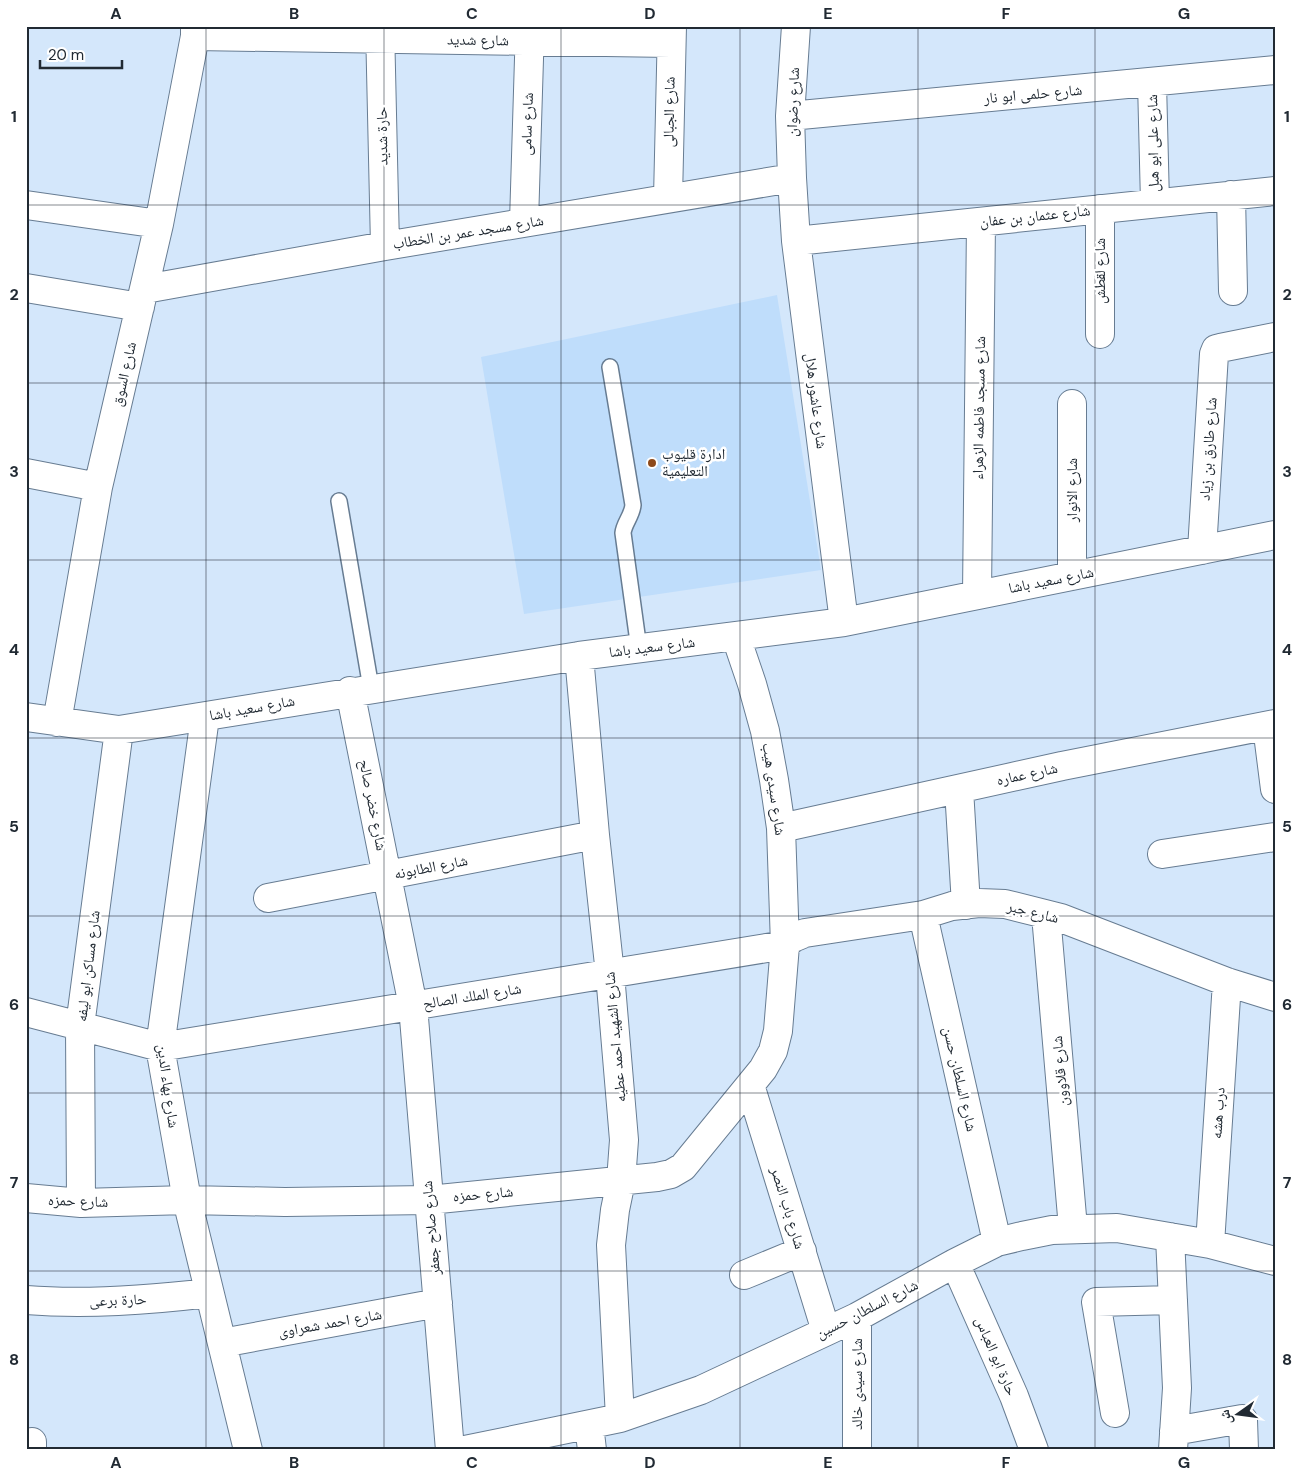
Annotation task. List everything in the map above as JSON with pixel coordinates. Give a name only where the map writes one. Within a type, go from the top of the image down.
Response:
[{"type":"street","name":"شارع رضوان","points":[[792,178],[790,116],[796,26]]},
{"type":"street","name":"شارع شديد","points":[[195,31],[671,34]]},
{"type":"street","name":"شارع السوق","points":[[57,722],[98,487],[160,224],[195,31]]},
{"type":"street","name":"حارة شديد","points":[[380,32],[384,246]]},
{"type":"street","name":"شارع سامى","points":[[524,222],[530,33]]},
{"type":"street","name":"شارع الجبالى","points":[[668,198],[671,34]]},
{"type":"street","name":"شارع حلمى ابو نار","points":[[790,116],[1275,70]]},
{"type":"street","name":"شارع على ابو هبل","points":[[1152,82],[1155,203]]},
{"type":"street","name":"شارع مسجد عمر بن الخطاب","points":[[26,288],[142,298],[384,246],[792,178]]},
{"type":"street","name":"شارع عاشور هلال","points":[[792,178],[796,241],[844,622]]},
{"type":"street","name":"شارع عثمان بن عفان","points":[[796,241],[1275,191]]},
{"type":"street","points":[[1231,195],[1233,291]]},
{"type":"street","points":[[26,205],[160,224]]},
{"type":"street","name":"شارع لقطش","points":[[1100,209],[1100,334]]},
{"type":"street","name":"شارع مسجد فاطمه الزهراء","points":[[977,595],[981,222]]},
{"type":"street","name":"شارع طارق بن زياد","points":[[1202,550],[1214,354],[1216,349],[1275,337]]},
{"type":"street","name":"شارع الانوار","points":[[1072,404],[1072,576]]},
{"type":"street","points":[[26,474],[98,487]]},
{"type":"street","name":"شارع سعيد باشا","points":[[26,717],[119,730],[578,656],[844,622],[1275,535]]},
{"type":"street","name":"شارع سيدى هيب","points":[[736,637],[765,731],[774,780],[781,828],[785,945]]},
{"type":"street","name":"شارع الشهيد احمد عطيه","points":[[578,656],[610,974],[624,1140],[621,1181],[611,1245],[620,1418]]},
{"type":"street","name":"شارع خضر صالح","points":[[360,690],[387,875],[413,1006]]},
{"type":"street","name":"شارع بهاء الدين","points":[[205,716],[160,1047],[187,1200],[248,1450]]},
{"type":"street","points":[[1271,725],[1275,789]]},
{"type":"street","name":"شارع عماره","points":[[781,828],[1062,766],[1271,725]]},
{"type":"street","name":"شارع مساكن ابو ليفه","points":[[81,1203],[80,1026],[119,730]]},
{"type":"street","points":[[959,789],[966,905]]},
{"type":"street","name":"شارع الطابونه","points":[[268,898],[595,835]]},
{"type":"street","points":[[1162,854],[1275,837]]},
{"type":"street","name":"شارع جبر","points":[[785,945],[793,938],[805,933],[924,915],[952,906],[979,903],[1005,904],[1061,918],[1227,982],[1275,997]]},
{"type":"street","name":"شارع السلطان حسن","points":[[924,915],[997,1242]]},
{"type":"street","name":"شارع قلاوون","points":[[1046,915],[1073,1228]]},
{"type":"street","name":"شارع الملك الصالح","points":[[160,1047],[785,945]]},
{"type":"street","name":"شارع حمزه","points":[[26,1198],[81,1203],[187,1200],[285,1202],[429,1200],[621,1181],[671,1174],[683,1167],[763,1069],[773,1051],[778,1031],[785,945]]},
{"type":"street","name":"درب هشه","points":[[1210,1244],[1227,982]]},
{"type":"street","name":"شارع صلاح جعفر","points":[[413,1006],[450,1450]]},
{"type":"street","points":[[28,1020],[80,1026],[160,1047]]},
{"type":"street","name":"شارع باب النصر","points":[[750,1084],[826,1331]]},
{"type":"street","name":"شارع السلطان حسين","points":[[480,1449],[590,1438],[620,1418],[701,1390],[857,1317],[997,1242],[1052,1230],[1117,1228],[1210,1244],[1275,1261]]},
{"type":"street","points":[[1170,1237],[1177,1388],[1174,1441],[1242,1419],[1244,1450]]},
{"type":"street","points":[[744,1275],[802,1251]]},
{"type":"street","name":"حارة ابو العباس","points":[[955,1263],[1014,1396],[1034,1450]]},
{"type":"street","name":"حارة برعى","points":[[26,1300],[90,1302],[150,1300],[209,1293]]},
{"type":"street","points":[[1115,1413],[1096,1302],[1173,1300]]},
{"type":"street","name":"شارع احمد شعراوى","points":[[222,1343],[438,1303]]},
{"type":"street","name":"شارع سيدى خالد","points":[[857,1317],[857,1450]]},
{"type":"lane","points":[[610,367],[633,505],[625,523],[623,534],[639,649]]},
{"type":"lane","points":[[339,501],[360,690]]},
{"type":"shaded area","name":"ادارة قليوب التعليمية","points":[[777,295],[821,570],[524,614],[481,357]]},
{"type":"place","name":"ادارة قليوب التعليمية","points":[[652,463]]}]
